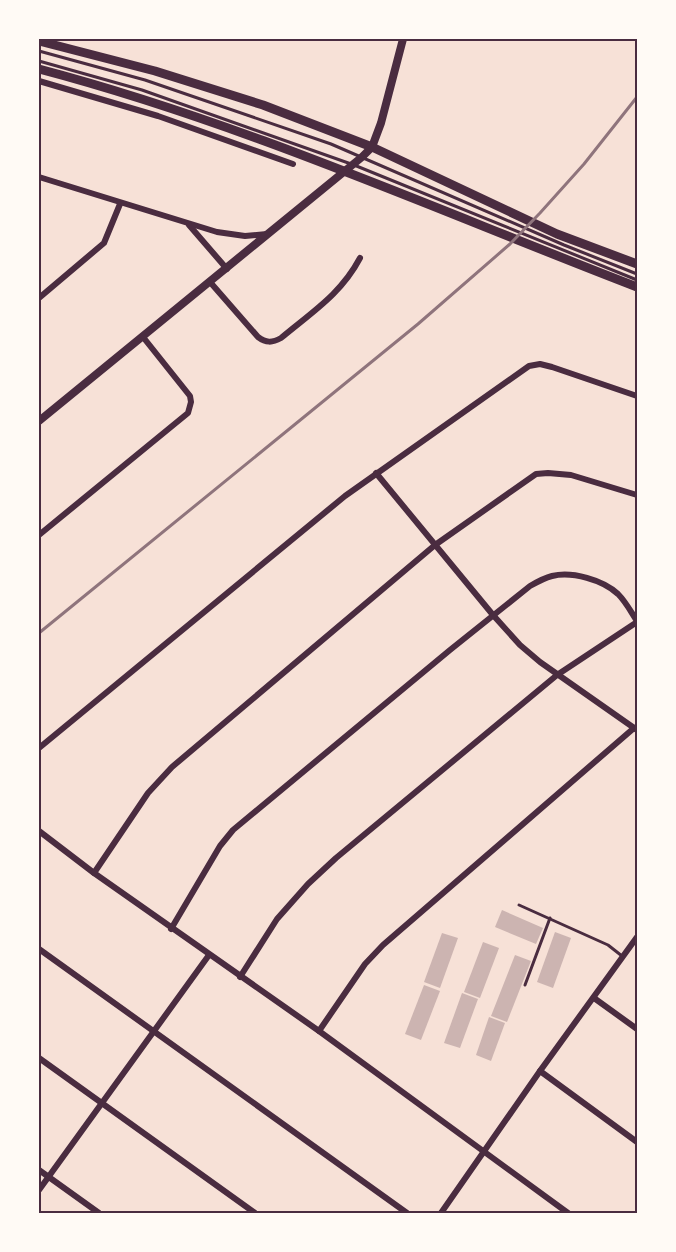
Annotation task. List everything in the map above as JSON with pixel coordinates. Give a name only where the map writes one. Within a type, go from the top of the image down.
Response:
[{"type":"main road","points":[[39,41],[154,71],[253,102],[372,147],[557,234],[637,264]]},
{"type":"main road","points":[[39,69],[149,101],[346,172],[637,287]]},
{"type":"street","points":[[39,421],[362,158],[372,147],[381,123],[403,39]]},
{"type":"street","points":[[39,81],[158,116],[293,164]]},
{"type":"street","points":[[39,177],[188,224],[234,235],[268,234]]},
{"type":"street","points":[[39,298],[105,243],[120,204]]},
{"type":"street","points":[[188,224],[226,269]]},
{"type":"street","points":[[210,282],[258,337],[270,342],[281,338],[333,295],[351,276],[360,258]]},
{"type":"street","points":[[39,535],[188,413],[190,396],[143,337]]},
{"type":"street","points":[[39,748],[300,532],[376,473],[519,372],[534,364],[552,367],[637,396]]},
{"type":"street","points":[[94,873],[148,793],[172,767],[435,545],[536,474],[548,472],[571,475],[637,495]]},
{"type":"street","points":[[319,1031],[365,964],[383,945],[635,729],[530,654],[493,615],[376,473]]},
{"type":"street","points":[[171,928],[226,837],[493,615],[551,576],[568,575],[598,583],[609,588],[625,602],[637,622],[557,675],[336,858],[308,884],[278,919],[240,977]]},
{"type":"street","points":[[39,831],[94,873],[319,1031],[568,1213]]},
{"type":"street","points":[[441,1213],[637,937]]},
{"type":"street","points":[[39,949],[407,1213]]},
{"type":"street","points":[[39,1190],[209,955]]},
{"type":"street","points":[[594,998],[637,1029]]},
{"type":"street","points":[[39,1058],[255,1213]]},
{"type":"street","points":[[540,1071],[637,1142]]},
{"type":"street","points":[[39,1170],[99,1213]]},
{"type":"lane","points":[[39,51],[145,80],[331,144],[564,245],[637,274]]},
{"type":"lane","points":[[39,61],[142,90],[354,165],[637,280]]},
{"type":"lane","points":[[519,906],[608,945],[622,956]]},
{"type":"lane","points":[[525,985],[550,918]]},
{"type":"building","points":[[502,910],[543,928],[536,944],[495,927]]},
{"type":"building","points":[[555,932],[571,938],[553,988],[537,982]]},
{"type":"building","points":[[442,933],[458,938],[440,988],[424,982]]},
{"type":"building","points":[[483,942],[499,948],[480,998],[464,992]]},
{"type":"building","points":[[515,955],[531,961],[507,1022],[491,1016]]},
{"type":"building","points":[[424,985],[440,991],[421,1040],[405,1034]]},
{"type":"building","points":[[462,993],[478,999],[460,1048],[444,1043]]},
{"type":"building","points":[[489,1017],[505,1023],[491,1061],[476,1055]]},
{"type":"railway","points":[[39,633],[418,324],[510,244],[584,164],[637,97]]}]
